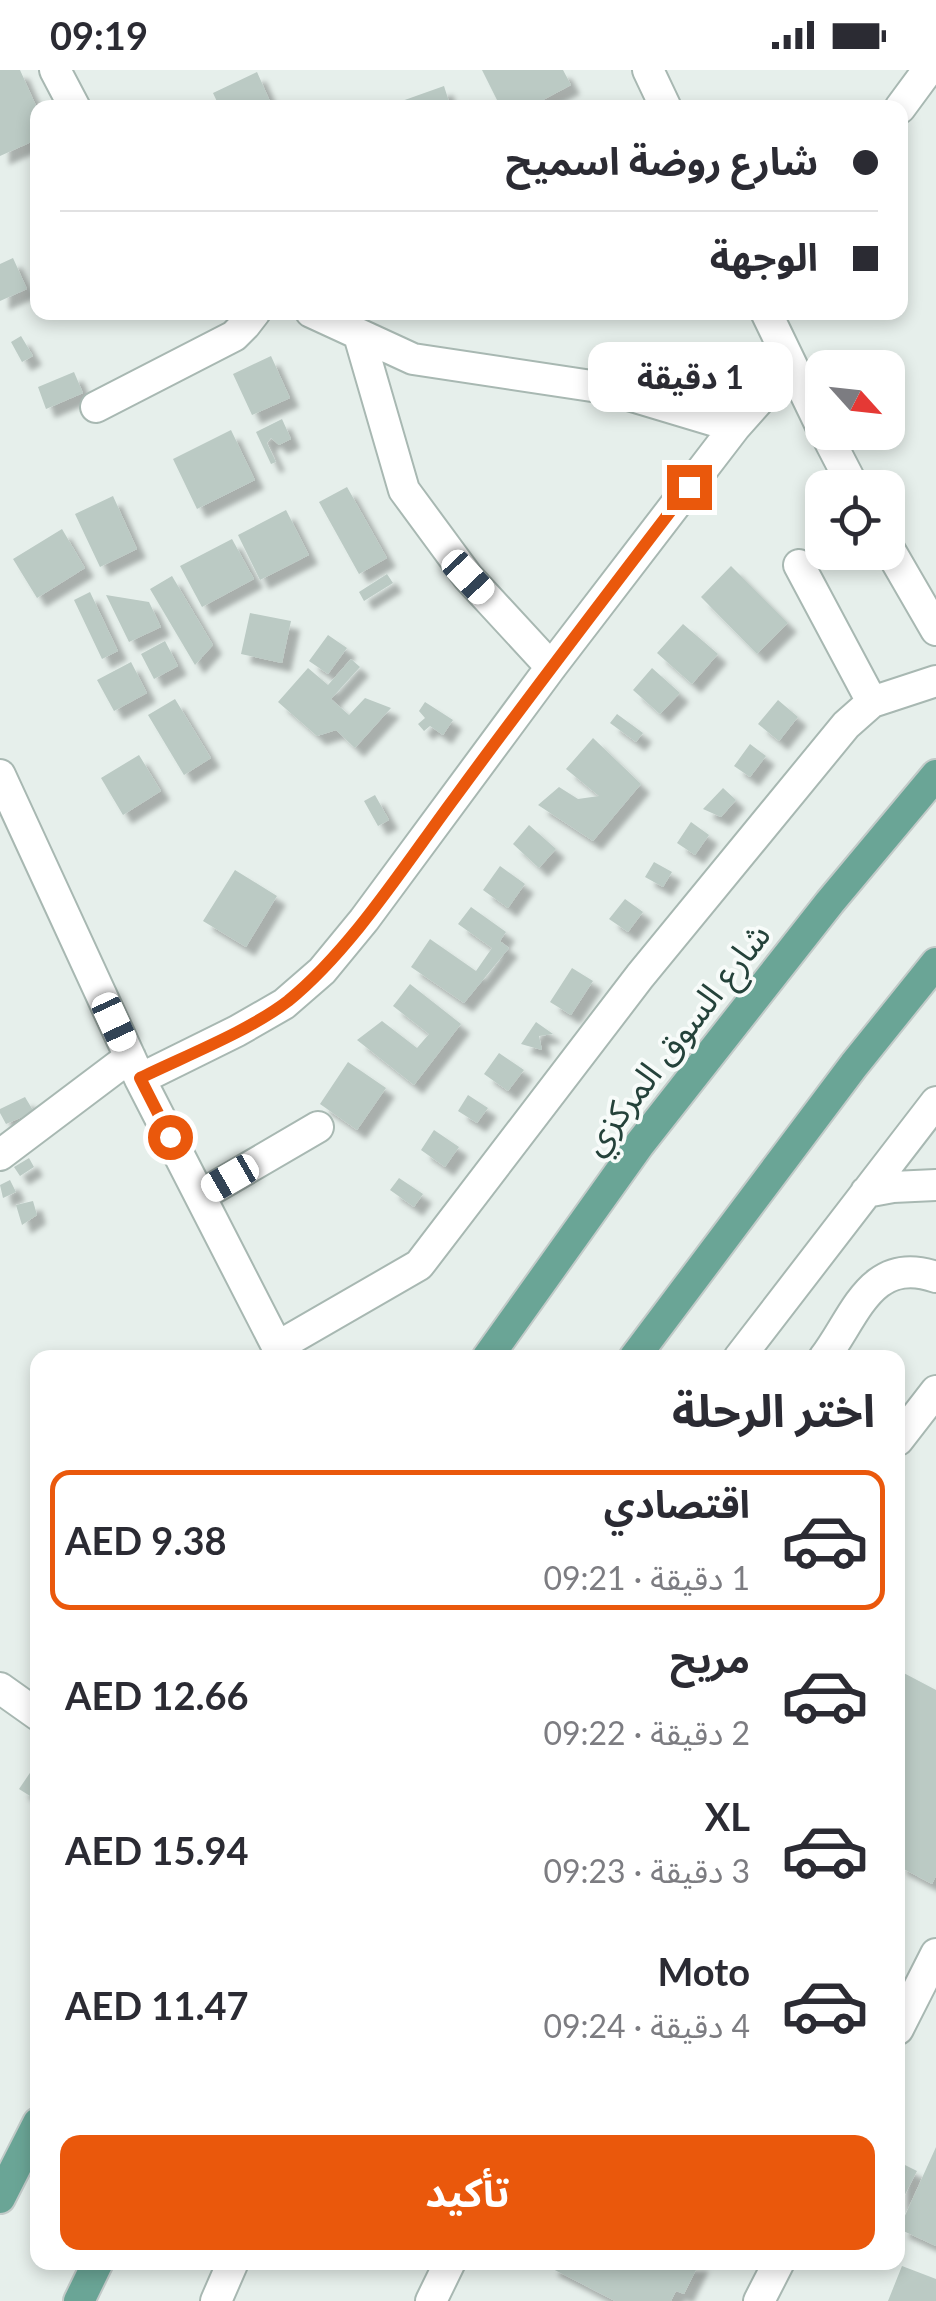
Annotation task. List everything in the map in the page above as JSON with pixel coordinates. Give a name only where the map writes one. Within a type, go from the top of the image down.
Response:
[{"type":"main road","name":"شارع السوق المركزي","points":[[493,1350],[639,1145],[830,902],[936,775]]},
{"type":"main road","points":[[640,1350],[854,1065],[936,963]]},
{"type":"main road","points":[[0,2198],[30,2139]]},
{"type":"main road","points":[[78,2301],[94,2270]]},
{"type":"street","points":[[56,70],[71,100]]},
{"type":"street","points":[[648,70],[662,100]]},
{"type":"street","points":[[906,100],[928,70]]},
{"type":"street","points":[[96,406],[234,336],[249,320]]},
{"type":"street","points":[[328,320],[413,359],[605,388],[735,427]]},
{"type":"street","points":[[770,320],[805,392]]},
{"type":"street","points":[[359,335],[404,490],[468,577],[551,666]]},
{"type":"street","points":[[0,1154],[135,1068],[238,1031],[284,1004],[322,971],[735,427],[791,364]]},
{"type":"street","points":[[798,566],[872,702]]},
{"type":"street","points":[[901,570],[936,630]]},
{"type":"street","points":[[283,1350],[419,1265],[640,976],[846,725],[872,702],[936,682]]},
{"type":"street","points":[[0,775],[135,1068],[279,1350]]},
{"type":"street","points":[[745,1350],[936,1102]]},
{"type":"street","points":[[200,1196],[318,1127]]},
{"type":"street","points":[[866,1192],[936,1185]]},
{"type":"street","points":[[829,1350],[855,1306],[878,1283],[895,1274],[912,1272],[936,1277]]},
{"type":"street","points":[[905,1431],[936,1391]]},
{"type":"street","points":[[0,1688],[30,1709]]},
{"type":"street","points":[[905,2015],[935,1956]]},
{"type":"street","points":[[216,2301],[229,2270]]},
{"type":"street","points":[[430,2301],[446,2270]]},
{"type":"street","points":[[759,2301],[774,2270]]},
{"type":"building","points":[[0,70],[20,70],[34,100],[30,100],[30,143],[0,156]]},
{"type":"building","points":[[482,70],[563,70],[571,85],[543,100],[497,100]]},
{"type":"building","points":[[257,72],[269,100],[216,100],[213,93]]},
{"type":"building","points":[[444,86],[448,100],[405,100]]},
{"type":"building","points":[[13,258],[27,289],[0,301],[0,264]]},
{"type":"building","points":[[21,336],[33,356],[22,362],[11,342]]},
{"type":"building","points":[[271,356],[290,398],[252,415],[233,374]]},
{"type":"building","points":[[74,372],[83,393],[46,409],[38,387]]},
{"type":"building","points":[[282,419],[291,439],[279,445],[271,438],[267,443],[276,462],[271,464],[256,432]]},
{"type":"building","points":[[231,430],[255,480],[197,509],[173,459]]},
{"type":"building","points":[[347,487],[387,558],[359,574],[319,502]]},
{"type":"building","points":[[113,496],[137,549],[100,567],[75,514]]},
{"type":"building","points":[[286,510],[309,555],[260,580],[238,535]]},
{"type":"building","points":[[62,529],[85,568],[37,598],[13,559]]},
{"type":"building","points":[[232,539],[254,579],[202,607],[180,566]]},
{"type":"building","points":[[731,566],[788,623],[757,654],[701,597]]},
{"type":"building","points":[[387,574],[393,583],[364,601],[359,592]]},
{"type":"building","points":[[172,576],[213,645],[195,665],[150,589]]},
{"type":"building","points":[[90,592],[118,651],[102,659],[74,600]]},
{"type":"building","points":[[106,595],[149,602],[161,627],[129,642]]},
{"type":"building","points":[[250,613],[291,621],[282,663],[241,654]]},
{"type":"building","points":[[683,624],[718,654],[692,684],[657,653]]},
{"type":"building","points":[[328,635],[347,648],[328,674],[309,661]]},
{"type":"building","points":[[165,641],[178,666],[154,679],[141,654]]},
{"type":"building","points":[[351,659],[360,667],[331,699],[349,715],[365,698],[391,708],[355,748],[336,730],[317,736],[278,702],[308,668],[328,685]]},
{"type":"building","points":[[131,662],[147,693],[114,711],[97,680]]},
{"type":"building","points":[[652,668],[680,693],[660,714],[633,690]]},
{"type":"building","points":[[175,699],[211,758],[184,775],[148,715]]},
{"type":"building","points":[[778,700],[798,717],[779,741],[758,724]]},
{"type":"building","points":[[425,702],[453,720],[443,735],[430,726],[424,731],[418,724],[425,718],[419,711]]},
{"type":"building","points":[[617,714],[643,733],[636,742],[610,723]]},
{"type":"building","points":[[593,738],[641,784],[593,841],[538,805],[559,787],[578,799],[599,796],[566,769]]},
{"type":"building","points":[[750,744],[766,756],[750,777],[734,766]]},
{"type":"building","points":[[139,755],[161,791],[123,815],[101,778]]},
{"type":"building","points":[[723,788],[736,800],[721,817],[703,809]]},
{"type":"building","points":[[375,795],[389,820],[378,826],[364,801]]},
{"type":"building","points":[[691,822],[709,835],[695,855],[677,843]]},
{"type":"building","points":[[529,825],[556,849],[539,868],[513,844]]},
{"type":"building","points":[[654,862],[672,872],[663,887],[645,877]]},
{"type":"building","points":[[500,866],[525,884],[508,908],[483,890]]},
{"type":"building","points":[[235,870],[277,896],[246,947],[203,921]]},
{"type":"building","points":[[625,899],[643,912],[628,932],[609,919]]},
{"type":"building","points":[[471,907],[506,932],[500,941],[509,948],[464,1003],[411,967],[430,939],[476,971],[492,948],[458,924]]},
{"type":"building","points":[[572,968],[593,981],[571,1015],[550,1002]]},
{"type":"building","points":[[410,984],[461,1024],[414,1085],[357,1040],[382,1021],[417,1048],[429,1034],[393,1006]]},
{"type":"building","points":[[536,1022],[553,1034],[539,1036],[542,1050],[521,1044]]},
{"type":"building","points":[[499,1053],[524,1070],[508,1091],[484,1074]]},
{"type":"building","points":[[348,1062],[386,1088],[357,1130],[320,1104]]},
{"type":"building","points":[[468,1095],[488,1108],[477,1123],[458,1111]]},
{"type":"building","points":[[25,1097],[34,1112],[6,1124],[0,1109]]},
{"type":"building","points":[[434,1130],[459,1147],[445,1167],[421,1150]]},
{"type":"building","points":[[29,1158],[34,1167],[20,1176],[14,1167]]},
{"type":"building","points":[[399,1178],[423,1194],[414,1207],[390,1190]]},
{"type":"building","points":[[10,1180],[16,1192],[3,1198],[0,1185]]},
{"type":"building","points":[[33,1201],[37,1215],[22,1225],[16,1205]]},
{"type":"building","points":[[905,1674],[936,1690],[936,1876],[932,1884],[905,1870]]},
{"type":"building","points":[[30,1773],[30,1796],[19,1789]]},
{"type":"building","points":[[936,2147],[936,2246],[905,2232],[905,2216]]},
{"type":"building","points":[[905,2165],[917,2171],[905,2194]]},
{"type":"building","points":[[905,2267],[936,2279],[936,2301],[888,2301]]},
{"type":"building","points":[[555,2270],[696,2270],[684,2294],[676,2291],[671,2301],[615,2301]]},
{"type":"route","points":[[170,1137],[140,1078],[284,1004],[322,971],[689,487]]}]
